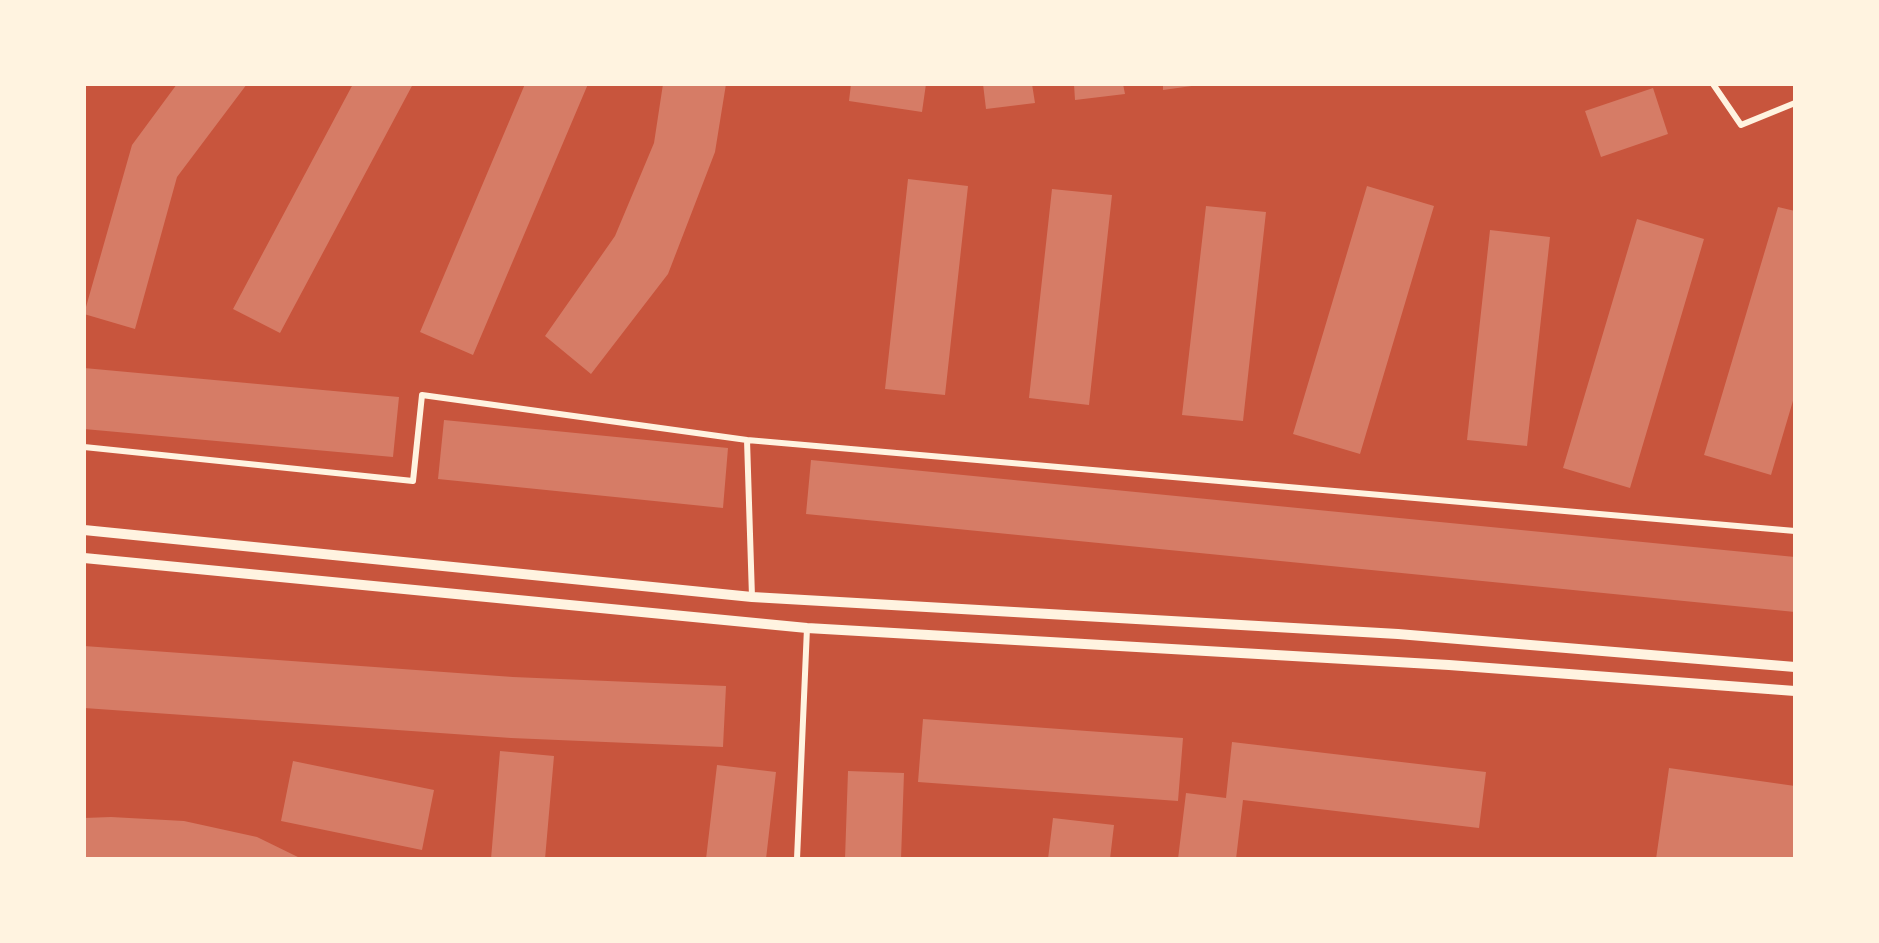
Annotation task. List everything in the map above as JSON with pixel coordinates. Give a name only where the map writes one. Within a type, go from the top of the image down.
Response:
[{"type":"street","points":[[1713,84],[1741,125],[1795,103]]},
{"type":"street","points":[[84,447],[413,481],[423,395],[747,440],[1795,531]]},
{"type":"street","points":[[747,440],[752,597]]},
{"type":"street","points":[[84,530],[752,597],[1398,634],[1795,667]]},
{"type":"street","points":[[84,558],[807,628],[1449,665],[1795,691]]},
{"type":"street","points":[[797,859],[807,628]]},
{"type":"building","points":[[177,84],[247,84],[177,177],[135,329],[84,314],[132,145]]},
{"type":"building","points":[[353,84],[413,84],[280,333],[233,309]]},
{"type":"building","points":[[525,84],[588,84],[473,355],[420,332]]},
{"type":"building","points":[[663,84],[726,84],[715,152],[668,274],[591,374],[545,336],[615,236],[654,143]]},
{"type":"building","points":[[851,84],[926,84],[922,112],[849,101]]},
{"type":"building","points":[[983,84],[1032,84],[1035,103],[986,109]]},
{"type":"building","points":[[1074,84],[1123,84],[1125,94],[1075,100]]},
{"type":"building","points":[[1163,84],[1199,84],[1199,85],[1163,90]]},
{"type":"building","points":[[1653,88],[1668,134],[1601,157],[1585,111]]},
{"type":"building","points":[[908,179],[968,186],[945,395],[885,389]]},
{"type":"building","points":[[1367,186],[1434,206],[1360,454],[1293,434]]},
{"type":"building","points":[[1052,189],[1112,195],[1089,405],[1029,398]]},
{"type":"building","points":[[1206,206],[1266,212],[1243,421],[1182,415]]},
{"type":"building","points":[[1778,207],[1795,211],[1795,394],[1771,475],[1704,455]]},
{"type":"building","points":[[1637,219],[1704,239],[1630,488],[1563,468]]},
{"type":"building","points":[[1490,230],[1550,237],[1527,446],[1467,440]]},
{"type":"building","points":[[84,368],[399,397],[393,457],[84,429]]},
{"type":"building","points":[[444,420],[728,448],[723,508],[438,479]]},
{"type":"building","points":[[811,460],[1795,557],[1795,612],[806,514]]},
{"type":"building","points":[[84,646],[513,677],[726,686],[723,747],[511,738],[84,708]]},
{"type":"building","points":[[923,719],[1183,738],[1178,801],[918,782]]},
{"type":"building","points":[[1232,742],[1486,772],[1479,828],[1243,800],[1236,859],[1178,859],[1186,793],[1226,798]]},
{"type":"building","points":[[500,751],[554,756],[545,859],[491,859]]},
{"type":"building","points":[[293,761],[434,790],[422,850],[281,821]]},
{"type":"building","points":[[717,765],[776,772],[766,859],[706,859]]},
{"type":"building","points":[[1669,768],[1795,786],[1795,859],[1656,859]]},
{"type":"building","points":[[848,771],[904,773],[901,859],[845,859]]},
{"type":"building","points":[[111,817],[184,821],[257,837],[302,859],[84,859],[84,818]]},
{"type":"building","points":[[1053,818],[1114,825],[1110,859],[1048,859]]}]
